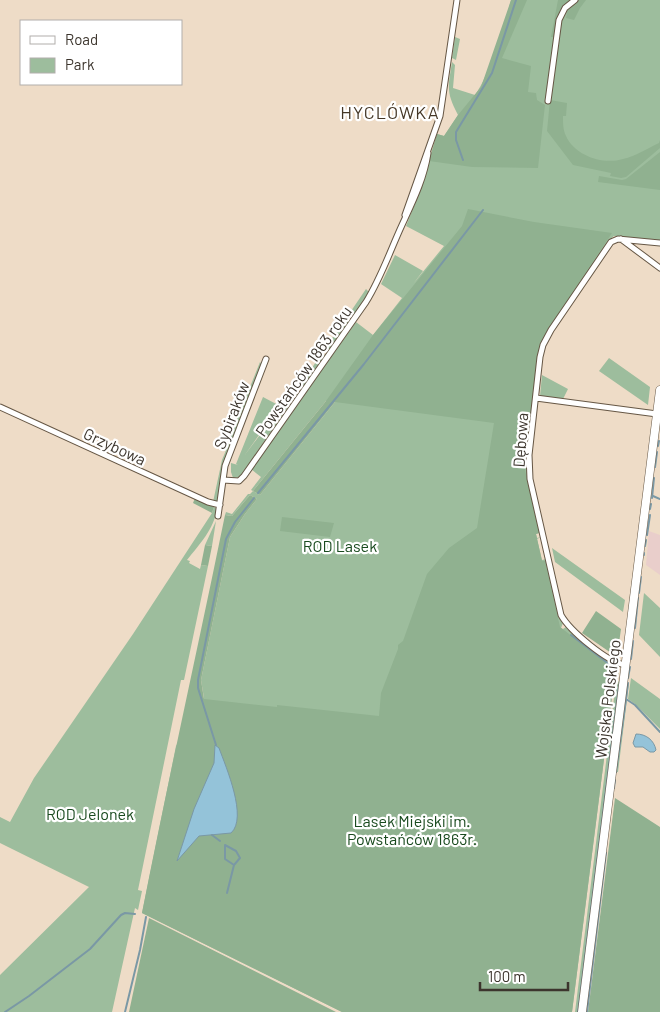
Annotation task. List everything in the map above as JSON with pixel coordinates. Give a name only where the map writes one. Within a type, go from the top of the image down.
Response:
[{"type":"street","name":"Powstańców 1863 roku","points":[[223,480],[239,481],[246,473],[366,302],[381,276],[420,186],[426,166],[428,152],[442,106],[456,0]]},
{"type":"street","points":[[548,101],[559,20],[565,8],[575,0]]},
{"type":"street","points":[[621,239],[660,243]]},
{"type":"street","points":[[621,239],[660,268]]},
{"type":"street","name":"Dębowa","points":[[621,239],[610,243],[545,341],[540,358],[529,473],[560,613],[575,632],[614,662],[625,665]]},
{"type":"street","name":"Sybiraków","points":[[223,480],[224,469],[231,448],[266,359]]},
{"type":"street","name":"Wojska Polskiego","points":[[582,1012],[660,390]]},
{"type":"street","points":[[536,398],[657,414]]},
{"type":"street","name":"Grzybowa","points":[[0,406],[208,502],[220,505]]},
{"type":"street","points":[[218,516],[223,480]]},
{"type":"shaded area","points":[[649,531],[660,535],[660,575],[646,565]]},
{"type":"green space","name":"Lasek Miejski im. Powstańców 1863r.","points":[[511,0],[660,0],[660,242],[614,236],[608,241],[547,333],[541,344],[536,367],[527,457],[528,478],[539,528],[539,533],[536,534],[537,538],[541,537],[537,539],[542,560],[546,559],[558,614],[563,623],[561,628],[566,627],[619,668],[613,688],[572,1012],[342,1012],[142,913],[176,746],[204,698],[201,680],[230,537],[257,499],[250,495],[232,516],[225,515],[226,512],[232,514],[248,494],[253,491],[251,490],[261,477],[251,469],[356,322],[373,335],[402,298],[381,284],[395,255],[423,271],[413,284],[444,246],[406,226],[421,189],[437,134],[444,136],[458,115],[451,101],[449,90],[452,62],[455,65],[453,88],[475,95],[491,63]],"holes":[[[326,401],[335,402],[260,495],[253,491]]]},
{"type":"green space","points":[[511,0],[527,0],[502,58],[531,66],[528,92],[536,93],[537,100],[545,105],[538,168],[472,167],[429,161],[437,134],[444,136],[481,87]]},
{"type":"green space","points":[[558,0],[572,0],[561,12],[554,37],[551,37]]},
{"type":"green space","points":[[577,0],[586,0],[574,20],[566,18],[568,8]]},
{"type":"green space","points":[[455,37],[460,39],[456,60],[452,58]]},
{"type":"green space","points":[[550,100],[567,103],[566,116],[563,116],[565,134],[570,143],[583,154],[599,160],[615,161],[637,154],[659,143],[660,140],[660,148],[626,177],[621,178],[610,176],[611,173],[573,165],[547,131]]},
{"type":"green space","points":[[660,152],[660,190],[598,182],[599,176],[626,179]]},
{"type":"green space","name":"Lasek Miejski im. Powstańców 1863r.","points":[[468,209],[534,222],[612,233],[540,344],[525,470],[539,533],[536,534],[542,561],[545,561],[560,627],[618,672],[613,688],[572,1012],[342,1012],[142,913],[225,515],[232,516],[250,495],[257,499],[230,537],[201,680],[204,699],[379,716],[381,693],[398,645],[403,641],[427,574],[449,548],[477,528],[494,423],[335,402],[260,495],[253,491],[326,401],[373,335],[462,226]]},
{"type":"green space","points":[[366,289],[369,292],[354,315],[349,314]]},
{"type":"green space","points":[[346,318],[349,321],[329,350],[326,347]]},
{"type":"green space","points":[[322,353],[325,355],[302,388],[299,387]]},
{"type":"green space","points":[[609,358],[650,387],[648,405],[599,371]]},
{"type":"green space","points":[[260,362],[262,365],[222,469],[219,500],[213,502],[228,442]]},
{"type":"green space","points":[[542,375],[568,389],[563,399],[540,396]]},
{"type":"green space","points":[[293,391],[297,394],[240,477],[233,478],[231,463],[238,465],[236,464],[263,397],[280,406],[244,456]]},
{"type":"green space","points":[[195,498],[214,507],[212,513],[193,503]]},
{"type":"green space","name":"ROD Jelonek","points":[[214,507],[217,509],[213,523],[201,543],[187,560],[200,569],[201,565],[208,566],[184,680],[181,680],[138,890],[142,891],[138,910],[135,908],[112,1012],[0,1012],[0,975],[89,887],[0,843],[0,817],[10,822],[34,778],[133,634],[212,513]]},
{"type":"green space","points":[[282,517],[334,523],[330,537],[280,531]]},
{"type":"green space","points":[[216,521],[212,546],[205,545]]},
{"type":"green space","points":[[205,545],[212,546],[208,566],[201,565]]},
{"type":"green space","points":[[552,548],[625,600],[623,612],[555,562]]},
{"type":"green space","points":[[644,593],[660,608],[660,657],[639,635]]},
{"type":"green space","points":[[596,611],[621,629],[617,657],[582,633]]},
{"type":"green space","points":[[620,678],[579,1012],[575,1012],[615,690]]},
{"type":"green space","points":[[631,678],[660,699],[660,729],[628,699]]},
{"type":"green space","points":[[626,683],[629,683],[618,772],[615,772]]},
{"type":"green space","points":[[615,798],[660,827],[660,1012],[588,1012]]},
{"type":"green space","points":[[149,918],[336,1012],[129,1012]]},
{"type":"water","points":[[636,734],[649,738],[656,750],[650,752],[643,747],[635,747],[633,743]]},
{"type":"water","points":[[215,745],[219,748],[234,792],[237,805],[236,826],[231,833],[199,836],[177,861],[194,809],[214,763]]},
{"type":"waterway","points":[[463,160],[456,140],[456,132],[492,73],[516,0]]},
{"type":"waterway","points":[[258,493],[364,364],[483,210]]},
{"type":"waterway","points":[[658,446],[659,441]]},
{"type":"waterway","points":[[655,467],[657,452]]},
{"type":"waterway","points":[[652,498],[654,478]]},
{"type":"waterway","points":[[653,496],[660,499]]},
{"type":"waterway","points":[[216,745],[198,688],[198,680],[226,539],[235,522],[254,498]]},
{"type":"waterway","points":[[650,509],[651,504]]},
{"type":"waterway","points":[[647,535],[650,515]]},
{"type":"waterway","points":[[645,546],[646,540]]},
{"type":"waterway","points":[[639,593],[641,577]]},
{"type":"waterway","points":[[635,628],[638,598]]},
{"type":"waterway","points":[[571,635],[618,671]]},
{"type":"waterway","points":[[631,659],[633,641]]},
{"type":"waterway","points":[[628,678],[630,667]]},
{"type":"waterway","points":[[628,683],[626,699],[635,705],[660,732]]},
{"type":"waterway","points":[[578,1012],[619,685]]},
{"type":"waterway","points":[[616,772],[626,699]]},
{"type":"waterway","points":[[614,788],[615,780]]},
{"type":"waterway","points":[[212,835],[220,841]]},
{"type":"waterway","points":[[225,845],[236,851],[240,858],[234,865],[227,893]]},
{"type":"waterway","points":[[225,846],[225,859],[234,865]]},
{"type":"waterway","points":[[587,1012],[606,853]]},
{"type":"waterway","points":[[5,1012],[90,949],[121,915],[125,913],[135,914]]},
{"type":"waterway","points":[[125,1012],[146,917]]},
{"type":"district","name":"HYCLÓWKA","points":[[390,112]]},
{"type":"park label","name":"ROD Lasek","points":[[340,545]]}]
